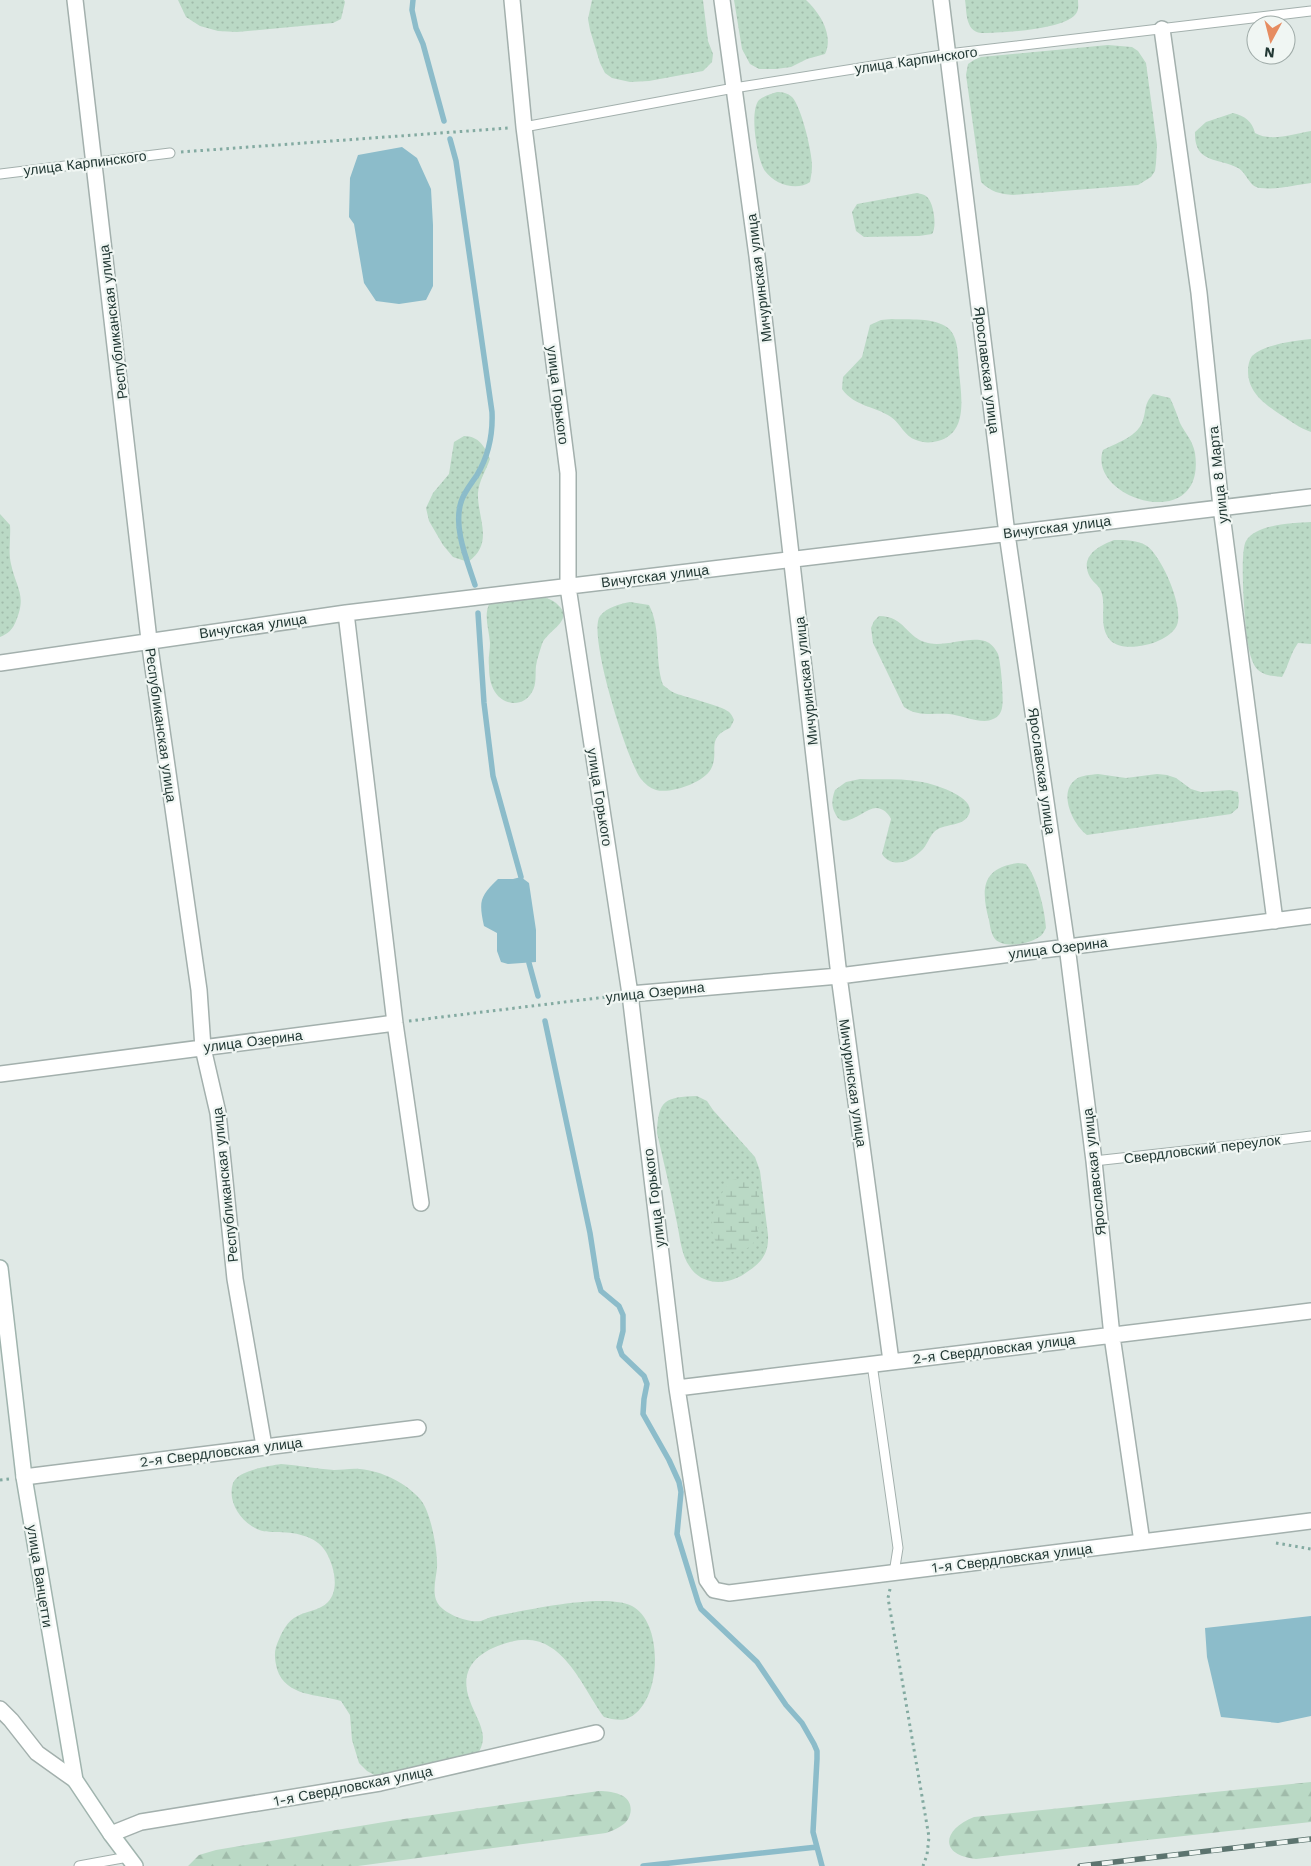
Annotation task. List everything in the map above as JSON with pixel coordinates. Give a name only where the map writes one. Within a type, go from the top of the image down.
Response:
[{"type":"street","name":"Республиканская улица","points":[[74,0],[95,163],[149,640],[199,990],[203,1048],[218,1113],[235,1279],[264,1446]]},
{"type":"street","name":"улица Горького","points":[[512,0],[524,127],[568,472],[568,587],[630,994],[677,1388],[707,1580],[714,1590]]},
{"type":"street","name":"Мичуринская улица","points":[[722,0],[757,256],[839,976],[891,1362]]},
{"type":"street","name":"Ярославская улица","points":[[941,0],[1008,534],[1067,946],[1094,1161],[1112,1336],[1142,1542]]},
{"type":"street","name":"улица 8 Марта","points":[[1162,29],[1199,293],[1221,507],[1275,921]]},
{"type":"street","name":"Вичугская улица","points":[[0,663],[346,613],[1311,497]]},
{"type":"street","points":[[346,613],[395,1023],[421,1203]]},
{"type":"street","name":"улица Озерина","points":[[630,994],[839,976],[1311,916]]},
{"type":"street","name":"улица Озерина","points":[[0,1074],[395,1023]]},
{"type":"street","name":"улица Ванцетти","points":[[0,1268],[24,1477],[75,1780],[131,1862]]},
{"type":"street","name":"2-я Свердловская улица","points":[[677,1388],[1311,1311]]},
{"type":"street","name":"2-я Свердловская улица","points":[[24,1477],[418,1428]]},
{"type":"street","name":"1-я Свердловская улица","points":[[714,1590],[729,1593],[1311,1521]]},
{"type":"street","points":[[0,1709],[37,1753],[75,1780]]},
{"type":"street","name":"1-я Свердловская улица","points":[[111,1834],[141,1822],[380,1783],[596,1733]]},
{"type":"lane","name":"улица Карпинского","points":[[524,127],[734,88],[948,54],[1311,11]]},
{"type":"lane","name":"улица Карпинского","points":[[0,174],[170,153]]},
{"type":"lane","name":"Свердловский переулок","points":[[1094,1161],[1239,1146],[1311,1136]]},
{"type":"lane","points":[[872,1364],[898,1548],[894,1573]]},
{"type":"lane","points":[[79,1866],[131,1862]]},
{"type":"path","points":[[170,153],[524,127]]},
{"type":"path","name":"улица Озерина","points":[[395,1023],[630,994]]},
{"type":"path","points":[[894,1573],[888,1598],[929,1836],[927,1855],[923,1866]]},
{"type":"green space","points":[[178,0],[344,0],[345,2],[341,19],[333,23],[237,32],[218,31],[200,26],[186,17]]},
{"type":"green space","points":[[592,0],[703,0],[708,41],[713,54],[712,62],[703,71],[649,81],[630,82],[612,78],[605,73],[600,63],[590,30],[588,19]]},
{"type":"green space","points":[[734,0],[806,0],[821,18],[827,32],[828,39],[825,54],[807,59],[791,67],[776,69],[759,69],[750,64],[742,49]]},
{"type":"green space","points":[[965,0],[1078,0],[1078,8],[1071,18],[1048,27],[981,33],[976,32],[969,25]]},
{"type":"green space","points":[[1108,45],[1132,47],[1138,51],[1146,63],[1157,145],[1155,171],[1151,177],[1138,185],[1013,195],[996,192],[981,182],[966,75],[968,64],[981,57]]},
{"type":"green space","points":[[777,92],[785,93],[792,97],[799,109],[812,159],[810,182],[805,185],[786,185],[774,180],[765,171],[759,157],[754,124],[756,106],[759,100]]},
{"type":"green space","points":[[1233,113],[1247,120],[1252,125],[1255,133],[1261,136],[1275,137],[1311,131],[1311,183],[1273,188],[1256,187],[1238,168],[1203,155],[1198,150],[1195,132],[1206,122]]},
{"type":"green space","points":[[917,193],[927,197],[932,206],[935,221],[932,234],[864,237],[856,231],[852,212],[857,204]]},
{"type":"green space","points":[[881,320],[936,322],[952,332],[958,354],[961,412],[955,430],[948,437],[930,442],[912,438],[891,417],[859,403],[842,389],[843,377],[862,357],[870,325]]},
{"type":"green space","points":[[1311,339],[1311,432],[1275,411],[1258,397],[1251,386],[1248,371],[1252,356],[1258,352],[1280,344]]},
{"type":"green space","points":[[1153,394],[1170,398],[1195,453],[1194,479],[1183,494],[1167,501],[1147,501],[1128,494],[1112,483],[1103,468],[1103,450],[1135,433],[1142,423],[1148,401]]},
{"type":"green space","points":[[464,436],[478,440],[484,446],[490,459],[478,493],[483,538],[481,547],[476,555],[468,562],[453,557],[443,545],[429,521],[426,508],[433,493],[449,474],[454,442]]},
{"type":"green space","points":[[0,514],[10,525],[10,559],[20,592],[21,604],[15,624],[10,631],[0,637]]},
{"type":"green space","points":[[1311,522],[1311,644],[1298,643],[1282,677],[1269,675],[1255,667],[1248,647],[1243,591],[1244,548],[1246,541],[1258,531],[1276,525]]},
{"type":"green space","points":[[1114,540],[1136,541],[1147,546],[1159,560],[1175,595],[1178,617],[1177,625],[1166,637],[1156,642],[1136,647],[1125,647],[1110,640],[1106,634],[1103,621],[1102,595],[1090,577],[1087,564],[1096,549]]},
{"type":"green space","points":[[541,597],[556,603],[563,612],[563,617],[558,626],[542,644],[536,663],[535,682],[532,692],[528,697],[519,702],[514,703],[503,700],[495,692],[489,673],[488,607],[490,602],[518,601]]},
{"type":"green space","points":[[630,602],[649,605],[653,615],[657,634],[660,675],[663,685],[676,694],[715,705],[731,714],[734,720],[730,728],[722,732],[715,741],[713,763],[707,774],[694,783],[678,789],[656,790],[648,786],[641,779],[627,748],[610,697],[599,646],[597,627],[600,616],[606,610]]},
{"type":"green space","points":[[879,616],[895,620],[915,637],[928,643],[942,644],[964,640],[978,640],[991,644],[998,654],[1001,672],[1003,703],[999,715],[989,721],[984,721],[949,714],[920,713],[904,707],[873,643],[871,628]]},
{"type":"green space","points":[[1098,774],[1126,778],[1157,774],[1167,775],[1176,778],[1191,789],[1201,792],[1230,790],[1238,792],[1238,808],[1231,814],[1087,835],[1077,824],[1069,809],[1068,793],[1070,786],[1077,778]]},
{"type":"green space","points":[[860,779],[907,780],[922,782],[945,789],[968,803],[970,809],[968,816],[957,824],[938,829],[917,855],[906,861],[896,863],[886,859],[882,854],[891,819],[885,811],[879,808],[871,809],[854,818],[843,821],[839,819],[833,808],[832,802],[835,790],[846,782]]},
{"type":"green space","points":[[1018,863],[1026,864],[1034,877],[1042,903],[1046,928],[1035,940],[1011,945],[1004,944],[995,939],[986,909],[985,890],[990,875],[1006,866]]},
{"type":"green space","points":[[697,1096],[707,1101],[755,1157],[760,1171],[768,1235],[766,1252],[752,1268],[733,1280],[709,1281],[695,1273],[687,1262],[681,1246],[657,1133],[659,1113],[665,1103],[671,1099]],"holes":[[[728,1185],[755,1239],[748,1247],[712,1228],[714,1212]]]},
{"type":"green space","points":[[738,1179],[755,1185],[760,1202],[761,1218],[752,1245],[740,1251],[731,1252],[720,1247],[715,1239],[712,1231],[712,1221],[721,1194],[732,1180]]},
{"type":"green space","points":[[281,1464],[334,1470],[368,1470],[385,1475],[401,1483],[414,1493],[424,1505],[433,1532],[437,1561],[435,1589],[437,1602],[456,1617],[469,1621],[481,1621],[491,1617],[522,1611],[584,1602],[619,1602],[632,1606],[643,1615],[650,1629],[654,1646],[655,1664],[647,1699],[638,1711],[626,1719],[618,1720],[604,1717],[577,1675],[556,1651],[543,1643],[528,1640],[510,1642],[499,1645],[481,1655],[469,1670],[467,1689],[483,1737],[480,1750],[472,1761],[378,1777],[367,1771],[359,1763],[352,1740],[350,1715],[341,1701],[295,1690],[281,1678],[277,1669],[275,1650],[285,1627],[298,1616],[325,1605],[332,1597],[335,1584],[329,1558],[322,1546],[310,1538],[297,1534],[266,1532],[257,1529],[245,1521],[236,1510],[233,1503],[232,1490],[236,1479],[254,1469]]},
{"type":"green space","points":[[1311,1782],[1311,1822],[976,1859],[964,1857],[950,1847],[949,1841],[956,1828],[974,1817]]},
{"type":"green space","points":[[599,1791],[623,1796],[631,1807],[628,1820],[618,1828],[606,1833],[358,1866],[188,1866],[199,1855],[216,1850],[390,1821]]},
{"type":"water","points":[[402,147],[417,158],[431,189],[433,286],[426,300],[399,304],[376,301],[364,283],[354,224],[349,217],[350,178],[358,155]]},
{"type":"water","points":[[521,877],[529,883],[536,930],[536,962],[508,964],[501,962],[497,951],[497,933],[484,926],[481,905],[484,895],[498,879]]},
{"type":"water","points":[[1311,1616],[1311,1716],[1278,1723],[1221,1717],[1207,1657],[1205,1628]]},
{"type":"waterway","points":[[413,0],[412,10],[416,28],[423,44],[444,121]]},
{"type":"waterway","points":[[450,139],[456,161],[492,412],[492,429],[487,452],[477,475],[464,495],[459,512],[462,544],[475,585]]},
{"type":"waterway","points":[[478,613],[484,703],[493,776],[521,877]]},
{"type":"waterway","points":[[529,963],[538,996]]},
{"type":"waterway","points":[[545,1021],[590,1233],[597,1278],[601,1291],[619,1306],[623,1315],[623,1331],[619,1347],[622,1355],[644,1376],[647,1384],[643,1414],[679,1482],[681,1492],[677,1534],[698,1602],[701,1609],[757,1662],[786,1705],[802,1723],[814,1744],[817,1751],[817,1759],[813,1832],[822,1866]]},
{"type":"waterway","points":[[643,1866],[817,1847]]},
{"type":"railway","points":[[1080,1866],[1311,1839]]}]
